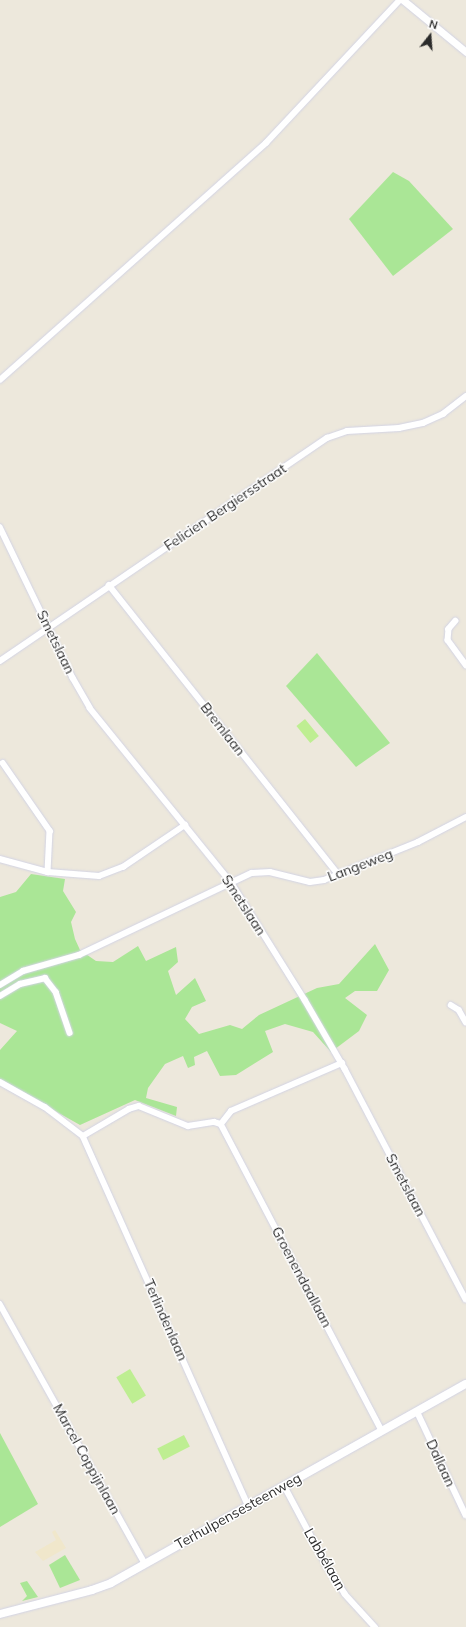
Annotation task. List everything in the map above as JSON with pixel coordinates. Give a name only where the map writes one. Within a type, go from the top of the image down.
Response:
[{"type":"main road","name":"Terhulpensesteenweg","points":[[0,1614],[92,1590],[145,1563],[248,1504],[466,1384]]},
{"type":"street","points":[[0,380],[266,142],[400,0]]},
{"type":"street","points":[[403,0],[466,52]]},
{"type":"street","name":"Felicien Bergiersstraat","points":[[0,661],[109,585],[327,438],[347,431],[399,428],[423,423],[443,414],[466,396]]},
{"type":"street","name":"Smetslaan","points":[[0,527],[90,708],[231,882],[342,1063],[466,1299]]},
{"type":"street","name":"Bremlaan","points":[[109,585],[338,874]]},
{"type":"street","points":[[456,621],[449,629],[448,640],[466,665]]},
{"type":"street","points":[[3,763],[50,831],[48,872]]},
{"type":"street","name":"Langeweg","points":[[0,985],[23,971],[70,958],[231,882],[260,872],[310,882],[324,880],[418,842],[466,817]]},
{"type":"street","points":[[0,859],[48,872],[84,876],[113,872],[185,825]]},
{"type":"street","points":[[0,996],[20,984],[46,978],[56,992],[70,1033]]},
{"type":"street","points":[[451,1005],[459,1010],[466,1022]]},
{"type":"street","points":[[0,1082],[45,1107],[83,1136],[129,1109],[139,1106],[188,1126],[214,1122],[221,1124],[231,1111],[342,1063]]},
{"type":"street","name":"Groenendaallaan","points":[[221,1124],[382,1431]]},
{"type":"street","name":"Terlindenlaan","points":[[83,1136],[248,1504]]},
{"type":"street","name":"Marcel Coppijnlaan","points":[[0,1304],[30,1355],[145,1563]]},
{"type":"street","name":"Dallaan","points":[[417,1411],[466,1515]]},
{"type":"street","name":"Labbélaan","points":[[284,1485],[327,1566],[345,1594],[375,1627]]},
{"type":"shaded area","points":[[55,1530],[66,1548],[43,1561],[35,1552],[56,1540],[52,1532]]},
{"type":"green space","points":[[393,172],[409,181],[453,229],[393,276],[349,219]]},
{"type":"green space","points":[[317,653],[390,743],[356,767],[286,686]]},
{"type":"green space","points":[[305,719],[319,736],[310,743],[296,726]]},
{"type":"green space","points":[[31,874],[65,879],[63,891],[76,912],[71,922],[75,939],[80,950],[96,961],[113,962],[138,946],[146,961],[176,947],[178,962],[168,971],[176,995],[195,978],[206,1001],[192,1007],[185,1019],[199,1034],[230,1025],[242,1029],[259,1015],[317,988],[339,984],[375,944],[389,970],[377,991],[355,991],[345,998],[367,1015],[359,1031],[331,1052],[313,1032],[285,1024],[265,1031],[273,1052],[236,1075],[220,1076],[207,1051],[194,1057],[195,1065],[188,1068],[183,1056],[165,1064],[148,1088],[146,1098],[177,1107],[176,1116],[135,1100],[80,1125],[0,1080],[0,1050],[17,1031],[0,1023],[0,897],[16,892]]},
{"type":"green space","points":[[130,1369],[146,1396],[132,1404],[116,1377]]},
{"type":"green space","points":[[0,1433],[38,1504],[0,1527]]},
{"type":"green space","points":[[184,1435],[190,1447],[163,1460],[157,1449]]},
{"type":"green space","points":[[65,1555],[80,1580],[60,1588],[49,1565]]},
{"type":"green space","points":[[27,1581],[38,1597],[22,1601],[27,1596],[20,1583]]}]
